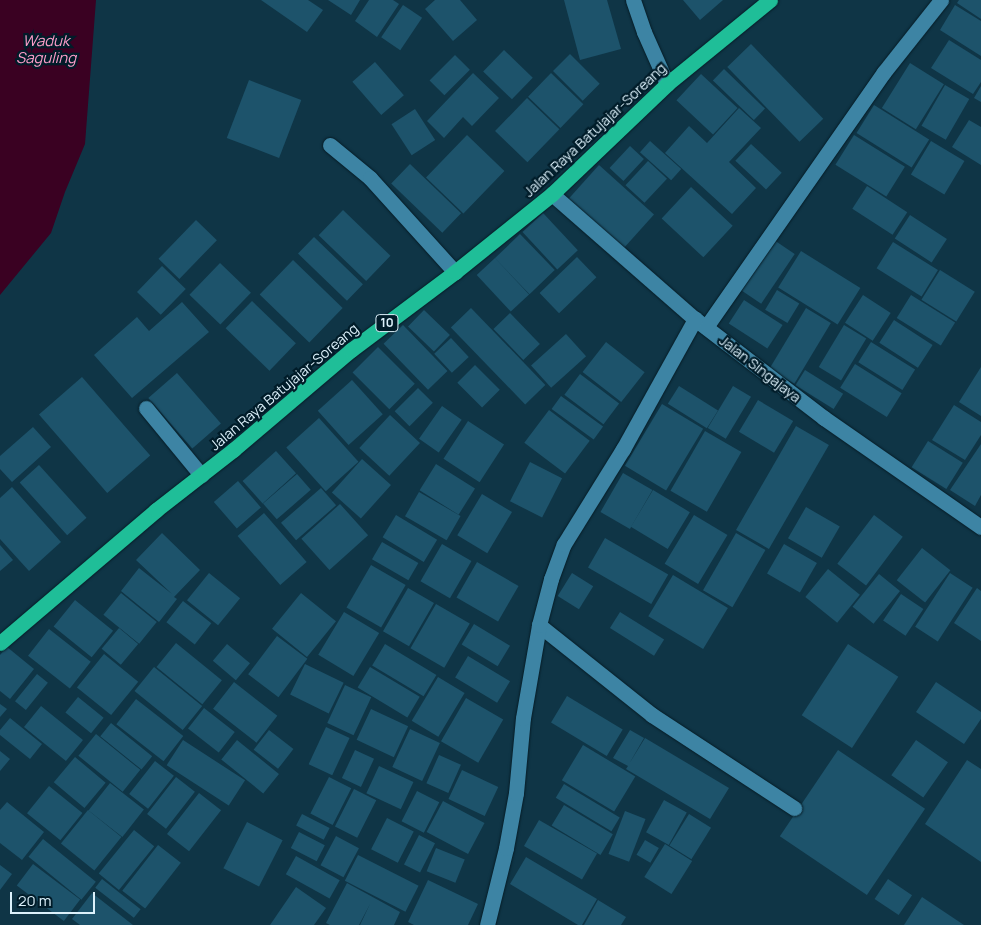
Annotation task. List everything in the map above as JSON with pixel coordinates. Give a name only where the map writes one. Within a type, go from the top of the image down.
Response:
[{"type":"highway","name":"Jalan Raya Batujajar-Soreang","points":[[0,643],[156,510],[352,350],[455,272],[552,194],[667,84],[770,0]]},
{"type":"street","points":[[633,0],[644,32],[667,84]]},
{"type":"street","points":[[487,925],[506,848],[516,793],[523,718],[539,625],[550,578],[564,544],[700,323],[884,72],[941,0]]},
{"type":"street","points":[[330,145],[370,178],[455,272]]},
{"type":"street","name":"Jalan Singajaya","points":[[552,194],[700,323],[824,418],[981,527]]},
{"type":"street","points":[[146,408],[201,475]]},
{"type":"street","points":[[539,625],[652,715],[794,808]]},
{"type":"water","name":"Waduk Saguling","points":[[0,0],[96,0],[85,144],[65,192],[51,233],[0,295]]},
{"type":"building","points":[[261,0],[308,0],[323,10],[307,32]]},
{"type":"building","points":[[328,0],[360,0],[351,15]]},
{"type":"building","points":[[369,0],[393,0],[399,4],[377,37],[355,21]]},
{"type":"building","points":[[435,0],[460,0],[477,20],[453,41],[425,9]]},
{"type":"building","points":[[564,0],[607,0],[621,49],[580,60]]},
{"type":"building","points":[[683,0],[723,0],[700,20]]},
{"type":"building","points":[[959,0],[981,0],[981,19],[957,3]]},
{"type":"building","points":[[403,5],[422,18],[400,50],[381,37]]},
{"type":"building","points":[[955,5],[981,21],[981,56],[940,30]]},
{"type":"building","points":[[949,40],[981,60],[981,82],[973,94],[931,68]]},
{"type":"building","points":[[751,44],[823,119],[800,142],[727,67]]},
{"type":"building","points":[[504,50],[533,78],[512,99],[483,72]]},
{"type":"building","points":[[570,54],[600,84],[583,101],[553,71]]},
{"type":"building","points":[[455,55],[470,70],[444,95],[430,80]]},
{"type":"building","points":[[375,62],[404,95],[381,115],[352,82]]},
{"type":"building","points":[[910,63],[944,84],[916,129],[882,108]]},
{"type":"building","points":[[724,69],[765,109],[754,120],[713,81]]},
{"type":"building","points":[[473,73],[499,98],[472,126],[463,117],[444,138],[427,121]]},
{"type":"building","points":[[551,73],[583,104],[560,128],[528,97]]},
{"type":"building","points":[[701,74],[738,108],[713,134],[676,100]]},
{"type":"building","points":[[249,80],[301,100],[279,158],[227,138]]},
{"type":"building","points":[[945,85],[969,99],[946,140],[922,126]]},
{"type":"building","points":[[981,86],[981,102],[974,98]]},
{"type":"building","points":[[527,98],[559,129],[527,162],[495,131]]},
{"type":"building","points":[[874,105],[929,139],[912,167],[857,133]]},
{"type":"building","points":[[739,108],[761,128],[729,162],[756,188],[732,214],[665,153],[689,126],[707,143]]},
{"type":"building","points":[[415,109],[435,140],[412,155],[392,124]]},
{"type":"building","points":[[969,120],[981,127],[981,165],[952,147]]},
{"type":"building","points":[[467,135],[504,171],[463,214],[426,177]]},
{"type":"building","points":[[854,135],[905,167],[886,196],[835,165]]},
{"type":"building","points":[[650,141],[681,169],[671,180],[640,152]]},
{"type":"building","points":[[931,141],[964,161],[944,195],[911,174]]},
{"type":"building","points":[[751,144],[782,173],[766,189],[735,161]]},
{"type":"building","points":[[630,146],[644,159],[623,181],[610,168]]},
{"type":"building","points":[[648,161],[667,179],[645,203],[625,185]]},
{"type":"building","points":[[410,164],[461,213],[442,233],[391,183]]},
{"type":"building","points":[[599,165],[654,215],[623,249],[568,199]]},
{"type":"building","points":[[867,186],[907,212],[893,235],[852,209]]},
{"type":"building","points":[[691,187],[733,226],[703,257],[662,218]]},
{"type":"building","points":[[343,210],[390,256],[366,281],[319,235]]},
{"type":"building","points":[[543,213],[578,250],[557,269],[523,232]]},
{"type":"building","points":[[910,215],[947,239],[932,262],[895,238]]},
{"type":"building","points":[[196,220],[217,240],[179,279],[158,259]]},
{"type":"building","points":[[520,234],[555,270],[530,294],[495,258]]},
{"type":"building","points":[[314,237],[363,284],[347,301],[298,254]]},
{"type":"building","points":[[774,240],[795,254],[761,304],[740,290]]},
{"type":"building","points":[[893,242],[938,270],[922,296],[877,268]]},
{"type":"building","points":[[801,251],[860,288],[838,325],[778,287]]},
{"type":"building","points":[[577,257],[596,277],[559,313],[540,293]]},
{"type":"building","points":[[495,258],[529,295],[511,312],[477,275]]},
{"type":"building","points":[[293,260],[343,308],[309,342],[260,295]]},
{"type":"building","points":[[220,263],[251,293],[220,325],[189,295]]},
{"type":"building","points":[[162,266],[186,289],[161,315],[137,292]]},
{"type":"building","points":[[940,270],[975,292],[956,321],[921,300]]},
{"type":"building","points":[[777,290],[799,303],[787,323],[765,310]]},
{"type":"building","points":[[863,295],[891,313],[873,341],[845,323]]},
{"type":"building","points":[[911,295],[955,323],[941,345],[897,318]]},
{"type":"building","points":[[744,300],[783,325],[767,349],[729,323]]},
{"type":"building","points":[[252,301],[296,343],[269,371],[226,328]]},
{"type":"building","points":[[182,302],[209,332],[132,398],[94,355],[137,317],[149,331]]},
{"type":"building","points":[[471,308],[545,385],[525,404],[451,327]]},
{"type":"building","points":[[806,308],[831,323],[794,384],[769,369]]},
{"type":"building","points":[[424,310],[450,335],[434,352],[408,327]]},
{"type":"building","points":[[510,313],[540,344],[523,360],[493,329]]},
{"type":"building","points":[[894,320],[933,345],[918,368],[879,343]]},
{"type":"building","points":[[403,325],[447,371],[428,390],[384,344]]},
{"type":"building","points":[[844,325],[866,338],[841,380],[819,367]]},
{"type":"building","points":[[566,334],[586,356],[551,388],[531,365]]},
{"type":"building","points":[[451,338],[469,357],[452,373],[434,354]]},
{"type":"building","points":[[606,342],[645,372],[621,402],[583,372]]},
{"type":"building","points":[[871,342],[915,370],[902,390],[858,362]]},
{"type":"building","points":[[378,347],[415,384],[389,409],[353,372]]},
{"type":"building","points":[[855,364],[902,393],[887,417],[840,388]]},
{"type":"building","points":[[475,365],[500,390],[482,407],[457,383]]},
{"type":"building","points":[[981,367],[981,416],[959,402]]},
{"type":"building","points":[[805,370],[843,394],[834,409],[795,385]]},
{"type":"building","points":[[177,373],[221,424],[192,448],[148,398]]},
{"type":"building","points":[[580,374],[619,403],[603,424],[564,395]]},
{"type":"building","points":[[82,377],[150,455],[107,493],[39,414]]},
{"type":"building","points":[[352,380],[383,414],[349,445],[318,411]]},
{"type":"building","points":[[679,386],[718,410],[707,428],[668,404]]},
{"type":"building","points":[[733,386],[751,397],[726,439],[708,428]]},
{"type":"building","points":[[418,388],[433,403],[410,426],[395,411]]},
{"type":"building","points":[[561,396],[603,427],[594,440],[552,409]]},
{"type":"building","points":[[758,400],[793,421],[774,453],[739,432]]},
{"type":"building","points":[[662,404],[703,429],[666,490],[625,466]]},
{"type":"building","points":[[954,405],[981,422],[981,435],[965,460],[932,440]]},
{"type":"building","points":[[442,406],[462,420],[439,453],[419,439]]},
{"type":"building","points":[[549,410],[590,441],[565,473],[524,443]]},
{"type":"building","points":[[390,415],[420,443],[389,476],[359,448]]},
{"type":"building","points":[[319,418],[358,462],[326,491],[286,447]]},
{"type":"building","points":[[468,421],[504,444],[480,482],[443,459]]},
{"type":"building","points":[[796,426],[829,445],[769,549],[736,530]]},
{"type":"building","points":[[33,427],[51,447],[12,482],[0,469],[0,456]]},
{"type":"building","points":[[705,431],[741,452],[707,512],[670,491]]},
{"type":"building","points":[[928,441],[963,463],[946,489],[912,467]]},
{"type":"building","points":[[981,444],[981,495],[975,506],[950,490]]},
{"type":"building","points":[[276,451],[296,473],[263,503],[243,481]]},
{"type":"building","points":[[362,459],[391,485],[361,519],[332,492]]},
{"type":"building","points":[[530,462],[562,478],[542,518],[510,501]]},
{"type":"building","points":[[436,464],[475,488],[459,515],[420,490]]},
{"type":"building","points":[[39,465],[87,518],[67,535],[20,482]]},
{"type":"building","points":[[623,473],[652,490],[630,529],[600,512]]},
{"type":"building","points":[[297,474],[311,490],[277,519],[263,504]]},
{"type":"building","points":[[238,481],[261,507],[237,528],[214,502]]},
{"type":"building","points":[[12,487],[61,542],[29,571],[0,539],[0,498]]},
{"type":"building","points":[[321,488],[336,505],[296,540],[281,523]]},
{"type":"building","points":[[653,490],[690,512],[668,549],[631,527]]},
{"type":"building","points":[[419,492],[461,516],[447,540],[405,516]]},
{"type":"building","points":[[482,494],[512,512],[487,553],[457,535]]},
{"type":"building","points":[[340,504],[368,535],[329,570],[301,539]]},
{"type":"building","points":[[806,507],[840,526],[822,558],[788,538]]},
{"type":"building","points":[[264,513],[307,562],[280,585],[238,536]]},
{"type":"building","points":[[396,515],[437,540],[424,562],[383,537]]},
{"type":"building","points":[[694,515],[727,535],[698,584],[665,564]]},
{"type":"building","points":[[874,515],[903,537],[866,585],[837,564]]},
{"type":"building","points":[[162,533],[200,570],[174,597],[177,599],[159,622],[121,591],[139,568],[172,594],[136,560]]},
{"type":"building","points":[[736,533],[765,550],[732,607],[703,590]]},
{"type":"building","points":[[605,538],[668,574],[651,604],[588,567]]},
{"type":"building","points":[[382,542],[418,563],[408,580],[372,559]]},
{"type":"building","points":[[442,544],[471,561],[450,598],[420,581]]},
{"type":"building","points":[[784,544],[817,563],[800,592],[767,573]]},
{"type":"building","points":[[0,545],[13,560],[0,571]]},
{"type":"building","points":[[922,548],[950,570],[925,602],[897,580]]},
{"type":"building","points":[[477,562],[519,586],[498,622],[456,598]]},
{"type":"building","points":[[371,565],[406,585],[381,627],[346,607]]},
{"type":"building","points":[[828,569],[860,595],[837,623],[805,597]]},
{"type":"building","points":[[209,573],[240,598],[218,625],[187,600]]},
{"type":"building","points":[[572,573],[593,586],[579,609],[558,596]]},
{"type":"building","points":[[950,573],[973,588],[938,641],[915,627]]},
{"type":"building","points":[[879,574],[900,591],[874,624],[853,607]]},
{"type":"building","points":[[673,575],[728,608],[703,649],[648,616]]},
{"type":"building","points":[[408,588],[434,603],[409,646],[383,631]]},
{"type":"building","points":[[977,588],[981,591],[981,641],[954,623]]},
{"type":"building","points":[[121,593],[157,622],[139,644],[103,615]]},
{"type":"building","points":[[301,593],[336,621],[307,657],[272,629]]},
{"type":"building","points":[[901,594],[923,609],[905,636],[883,621]]},
{"type":"building","points":[[75,600],[113,631],[92,657],[54,626]]},
{"type":"building","points":[[183,601],[211,623],[195,644],[166,622]]},
{"type":"building","points":[[436,604],[470,624],[444,668],[410,648]]},
{"type":"building","points":[[344,612],[379,633],[353,676],[318,655]]},
{"type":"building","points":[[620,612],[664,640],[654,656],[610,628]]},
{"type":"building","points":[[474,624],[510,646],[498,666],[462,645]]},
{"type":"building","points":[[119,628],[138,644],[121,665],[102,649]]},
{"type":"building","points":[[49,629],[91,662],[70,688],[28,656]]},
{"type":"building","points":[[277,636],[307,659],[278,697],[248,674]]},
{"type":"building","points":[[176,643],[222,680],[202,704],[156,667]]},
{"type":"building","points":[[227,644],[250,663],[236,680],[213,661]]},
{"type":"building","points":[[385,644],[436,675],[424,696],[372,665]]},
{"type":"building","points":[[848,644],[898,677],[852,748],[802,715]]},
{"type":"building","points":[[7,647],[34,669],[10,699],[0,691],[0,655]]},
{"type":"building","points":[[104,654],[138,682],[111,715],[77,687]]},
{"type":"building","points":[[468,656],[510,681],[497,703],[455,677]]},
{"type":"building","points":[[305,664],[344,683],[329,713],[290,695]]},
{"type":"building","points":[[154,667],[202,706],[183,730],[134,691]]},
{"type":"building","points":[[370,667],[420,697],[407,717],[358,688]]},
{"type":"building","points":[[37,674],[48,683],[26,710],[15,701]]},
{"type":"building","points":[[438,677],[465,693],[438,737],[412,721]]},
{"type":"building","points":[[234,682],[277,716],[256,743],[213,709]]},
{"type":"building","points":[[936,682],[981,712],[981,719],[964,744],[916,712]]},
{"type":"building","points":[[345,685],[371,697],[354,735],[327,723]]},
{"type":"building","points":[[567,696],[623,729],[607,756],[551,723]]},
{"type":"building","points":[[78,697],[104,718],[91,733],[65,713]]},
{"type":"building","points":[[466,698],[503,720],[478,763],[441,741]]},
{"type":"building","points":[[136,699],[183,736],[164,761],[116,724]]},
{"type":"building","points":[[0,704],[7,709],[0,717]]},
{"type":"building","points":[[41,706],[83,740],[66,761],[24,727]]},
{"type":"building","points":[[204,708],[235,732],[219,752],[188,728]]},
{"type":"building","points":[[371,709],[408,726],[394,757],[357,740]]},
{"type":"building","points":[[10,718],[42,744],[30,759],[0,735],[0,730]]},
{"type":"building","points":[[111,723],[152,756],[141,770],[100,736]]},
{"type":"building","points":[[326,727],[350,738],[332,775],[309,764]]},
{"type":"building","points":[[410,729],[440,743],[422,781],[392,767]]},
{"type":"building","points":[[269,730],[293,749],[278,769],[254,750]]},
{"type":"building","points":[[630,730],[644,738],[629,764],[645,738],[729,788],[710,819],[626,769],[628,766],[613,758]]},
{"type":"building","points":[[96,734],[140,770],[123,792],[78,756]]},
{"type":"building","points":[[183,740],[245,780],[229,805],[167,765]]},
{"type":"building","points":[[237,740],[279,774],[263,793],[221,759]]},
{"type":"building","points":[[916,740],[948,762],[923,798],[891,775]]},
{"type":"building","points":[[583,745],[635,776],[614,812],[562,780]]},
{"type":"building","points":[[355,750],[374,759],[361,787],[342,778]]},
{"type":"building","points":[[838,750],[925,809],[867,895],[780,836]]},
{"type":"building","points":[[0,751],[10,759],[0,771]]},
{"type":"building","points":[[439,755],[461,765],[448,793],[426,783]]},
{"type":"building","points":[[75,757],[106,783],[84,808],[54,782]]},
{"type":"building","points":[[967,760],[981,769],[981,862],[925,824]]},
{"type":"building","points":[[155,761],[174,776],[148,809],[129,794]]},
{"type":"building","points":[[379,766],[413,782],[401,809],[366,793]]},
{"type":"building","points":[[462,770],[498,787],[485,816],[448,799]]},
{"type":"building","points":[[176,777],[195,792],[166,829],[147,814]]},
{"type":"building","points":[[329,777],[351,788],[333,825],[310,814]]},
{"type":"building","points":[[110,783],[144,809],[122,837],[88,811]]},
{"type":"building","points":[[564,784],[620,817],[611,831],[556,798]]},
{"type":"building","points":[[49,786],[82,813],[60,840],[27,813]]},
{"type":"building","points":[[354,789],[376,800],[357,838],[335,826]]},
{"type":"building","points":[[417,791],[439,802],[424,833],[402,821]]},
{"type":"building","points":[[199,793],[221,810],[189,851],[167,834]]},
{"type":"building","points":[[664,800],[687,813],[669,845],[646,832]]},
{"type":"building","points":[[443,801],[484,823],[468,854],[427,832]]},
{"type":"building","points":[[7,802],[44,832],[22,860],[0,843],[0,810]]},
{"type":"building","points":[[564,805],[613,834],[600,855],[552,826]]},
{"type":"building","points":[[88,810],[121,837],[94,870],[61,843]]},
{"type":"building","points":[[625,811],[646,819],[629,862],[609,854]]},
{"type":"building","points":[[302,814],[330,828],[324,840],[296,826]]},
{"type":"building","points":[[689,814],[711,828],[691,859],[669,845]]},
{"type":"building","points":[[387,818],[414,832],[398,863],[371,849]]},
{"type":"building","points":[[539,820],[597,853],[582,879],[524,846]]},
{"type":"building","points":[[247,822],[283,840],[259,886],[223,868]]},
{"type":"building","points":[[134,830],[154,846],[119,890],[99,874]]},
{"type":"building","points":[[299,832],[325,845],[317,861],[291,848]]},
{"type":"building","points":[[419,835],[435,843],[420,873],[404,864]]},
{"type":"building","points":[[336,836],[359,848],[343,877],[321,865]]},
{"type":"building","points":[[43,839],[96,882],[81,900],[29,857]]},
{"type":"building","points":[[645,840],[659,848],[650,863],[636,855]]},
{"type":"building","points":[[665,844],[692,861],[671,894],[644,877]]},
{"type":"building","points":[[158,845],[181,863],[145,909],[122,891]]},
{"type":"building","points":[[436,848],[465,860],[455,883],[427,871]]},
{"type":"building","points":[[358,855],[419,886],[405,912],[345,881]]},
{"type":"building","points":[[296,856],[340,880],[330,899],[286,874]]},
{"type":"building","points":[[526,857],[597,899],[582,925],[578,925],[510,884]]},
{"type":"building","points":[[33,864],[80,900],[64,921],[17,886]]},
{"type":"building","points":[[0,865],[12,874],[0,890]]},
{"type":"building","points":[[102,879],[141,909],[134,918],[95,888]]},
{"type":"building","points":[[888,879],[912,895],[899,915],[875,899]]},
{"type":"building","points":[[428,880],[478,904],[468,925],[414,925],[408,922]]},
{"type":"building","points":[[347,883],[400,912],[394,925],[360,925],[370,904],[359,925],[330,925],[326,923]]},
{"type":"building","points":[[296,887],[326,908],[314,925],[270,925]]},
{"type":"building","points":[[92,893],[133,925],[80,925],[72,919]]},
{"type":"building","points":[[922,897],[964,925],[904,925]]},
{"type":"building","points":[[598,900],[626,917],[621,925],[584,925]]}]
